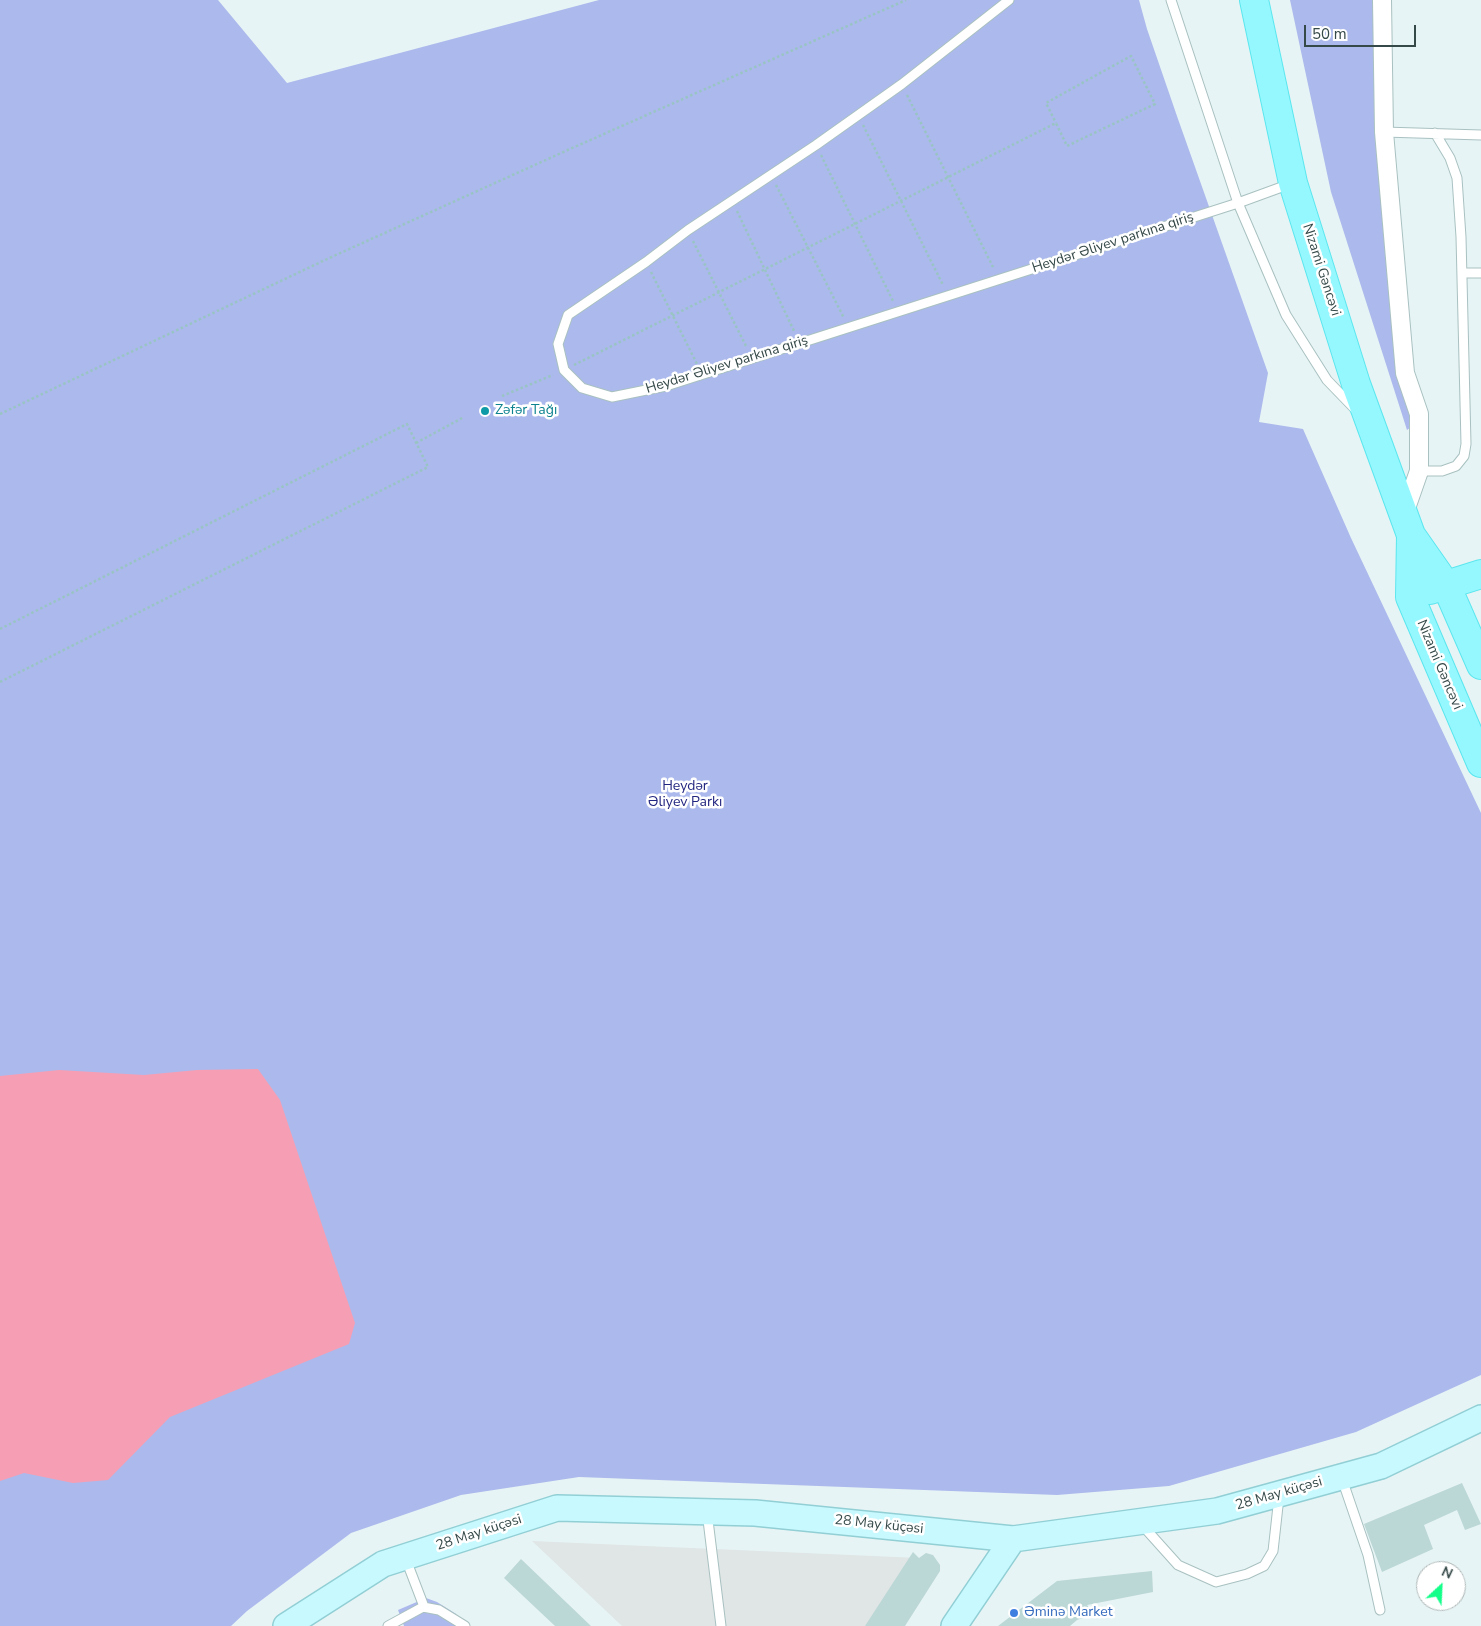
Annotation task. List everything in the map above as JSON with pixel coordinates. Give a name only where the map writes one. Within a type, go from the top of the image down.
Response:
[{"type":"main road","name":"Nizami Gəncəvi","points":[[1254,0],[1293,183],[1356,384],[1407,524],[1446,585],[1471,615],[1481,665]]},
{"type":"main road","name":"Nizami Gəncəvi","points":[[1407,524],[1410,597],[1481,763]]},
{"type":"main road","points":[[1410,597],[1481,574]]},
{"type":"main road","points":[[1424,632],[1471,615]]},
{"type":"main road","name":"28 May küçəsi","points":[[286,1626],[383,1564],[557,1508],[754,1513],[1013,1539],[1217,1511],[1381,1466],[1481,1418]]},
{"type":"main road","points":[[954,1626],[1013,1539]]},
{"type":"street","points":[[1382,0],[1384,132],[1404,373],[1419,414],[1419,470],[1407,524]]},
{"type":"lane","points":[[564,370],[558,344],[568,315],[646,262],[688,230],[816,145],[902,84],[1008,0]]},
{"type":"lane","points":[[1171,0],[1238,203],[1286,314],[1327,380],[1372,427]]},
{"type":"lane","points":[[1384,132],[1481,135]]},
{"type":"lane","points":[[1419,470],[1442,470],[1456,466],[1464,456],[1466,444],[1462,273],[1457,178],[1450,158],[1435,133]]},
{"type":"lane","name":"Heydər Əliyev parkına qiriş","points":[[564,370],[582,388],[612,397],[666,386],[1238,203],[1293,183]]},
{"type":"lane","points":[[1462,273],[1481,272]]},
{"type":"lane","points":[[1341,1477],[1368,1555],[1380,1610]]},
{"type":"lane","points":[[1139,1522],[1178,1564],[1216,1582],[1247,1574],[1264,1566],[1273,1551],[1279,1494]]},
{"type":"lane","points":[[706,1512],[721,1626]]},
{"type":"lane","points":[[405,1557],[423,1604],[422,1607]]},
{"type":"lane","points":[[388,1626],[422,1607],[439,1610],[465,1626]]},
{"type":"path","points":[[0,414],[325,260],[906,0]]},
{"type":"path","points":[[1131,56],[1155,104],[1068,146],[1056,123],[1046,103],[1131,56]]},
{"type":"path","points":[[902,84],[999,279]]},
{"type":"path","points":[[858,114],[948,296]]},
{"type":"path","points":[[502,396],[564,370],[1056,123]]},
{"type":"path","points":[[816,145],[898,311]]},
{"type":"path","points":[[771,175],[849,328]]},
{"type":"path","points":[[732,201],[800,343]]},
{"type":"path","points":[[688,230],[752,359]]},
{"type":"path","points":[[646,262],[702,374]]},
{"type":"path","points":[[416,442],[464,417]]},
{"type":"path","points":[[0,629],[407,424],[428,467],[0,682]]},
{"type":"green space","name":"Heydər Əliyev Parkı","points":[[0,0],[218,0],[287,83],[599,0],[1139,0],[1178,119],[1268,373],[1259,422],[1303,429],[1351,538],[1481,813],[1481,1375],[1356,1432],[1169,1486],[1057,1495],[579,1477],[461,1495],[351,1533],[247,1611],[231,1626],[0,1626]]},
{"type":"green space","points":[[1290,0],[1377,0],[1415,424],[1407,430],[1331,192]]},
{"type":"green space","points":[[426,1598],[437,1602],[456,1614],[460,1626],[404,1626],[398,1610]]},
{"type":"shaded area","points":[[258,1069],[280,1100],[355,1323],[349,1344],[170,1417],[108,1480],[73,1483],[24,1473],[0,1481],[0,1076],[59,1070],[144,1075],[197,1070]]},
{"type":"shaded area","points":[[532,1541],[919,1558],[873,1626],[622,1626]]},
{"type":"building","points":[[1462,1483],[1481,1524],[1465,1530],[1457,1510],[1424,1525],[1433,1549],[1382,1572],[1364,1524]]},
{"type":"building","points":[[913,1552],[919,1558],[926,1553],[933,1555],[940,1565],[940,1571],[905,1626],[865,1626]]},
{"type":"building","points":[[521,1559],[591,1626],[555,1626],[504,1578]]},
{"type":"building","points":[[1152,1571],[1153,1592],[1087,1605],[1094,1614],[1077,1620],[1070,1626],[998,1626],[1057,1581]]},
{"type":"place","name":"Zəfər Tağı","points":[[485,411]]},
{"type":"place","name":"Əminə Market","points":[[1014,1613]]}]
